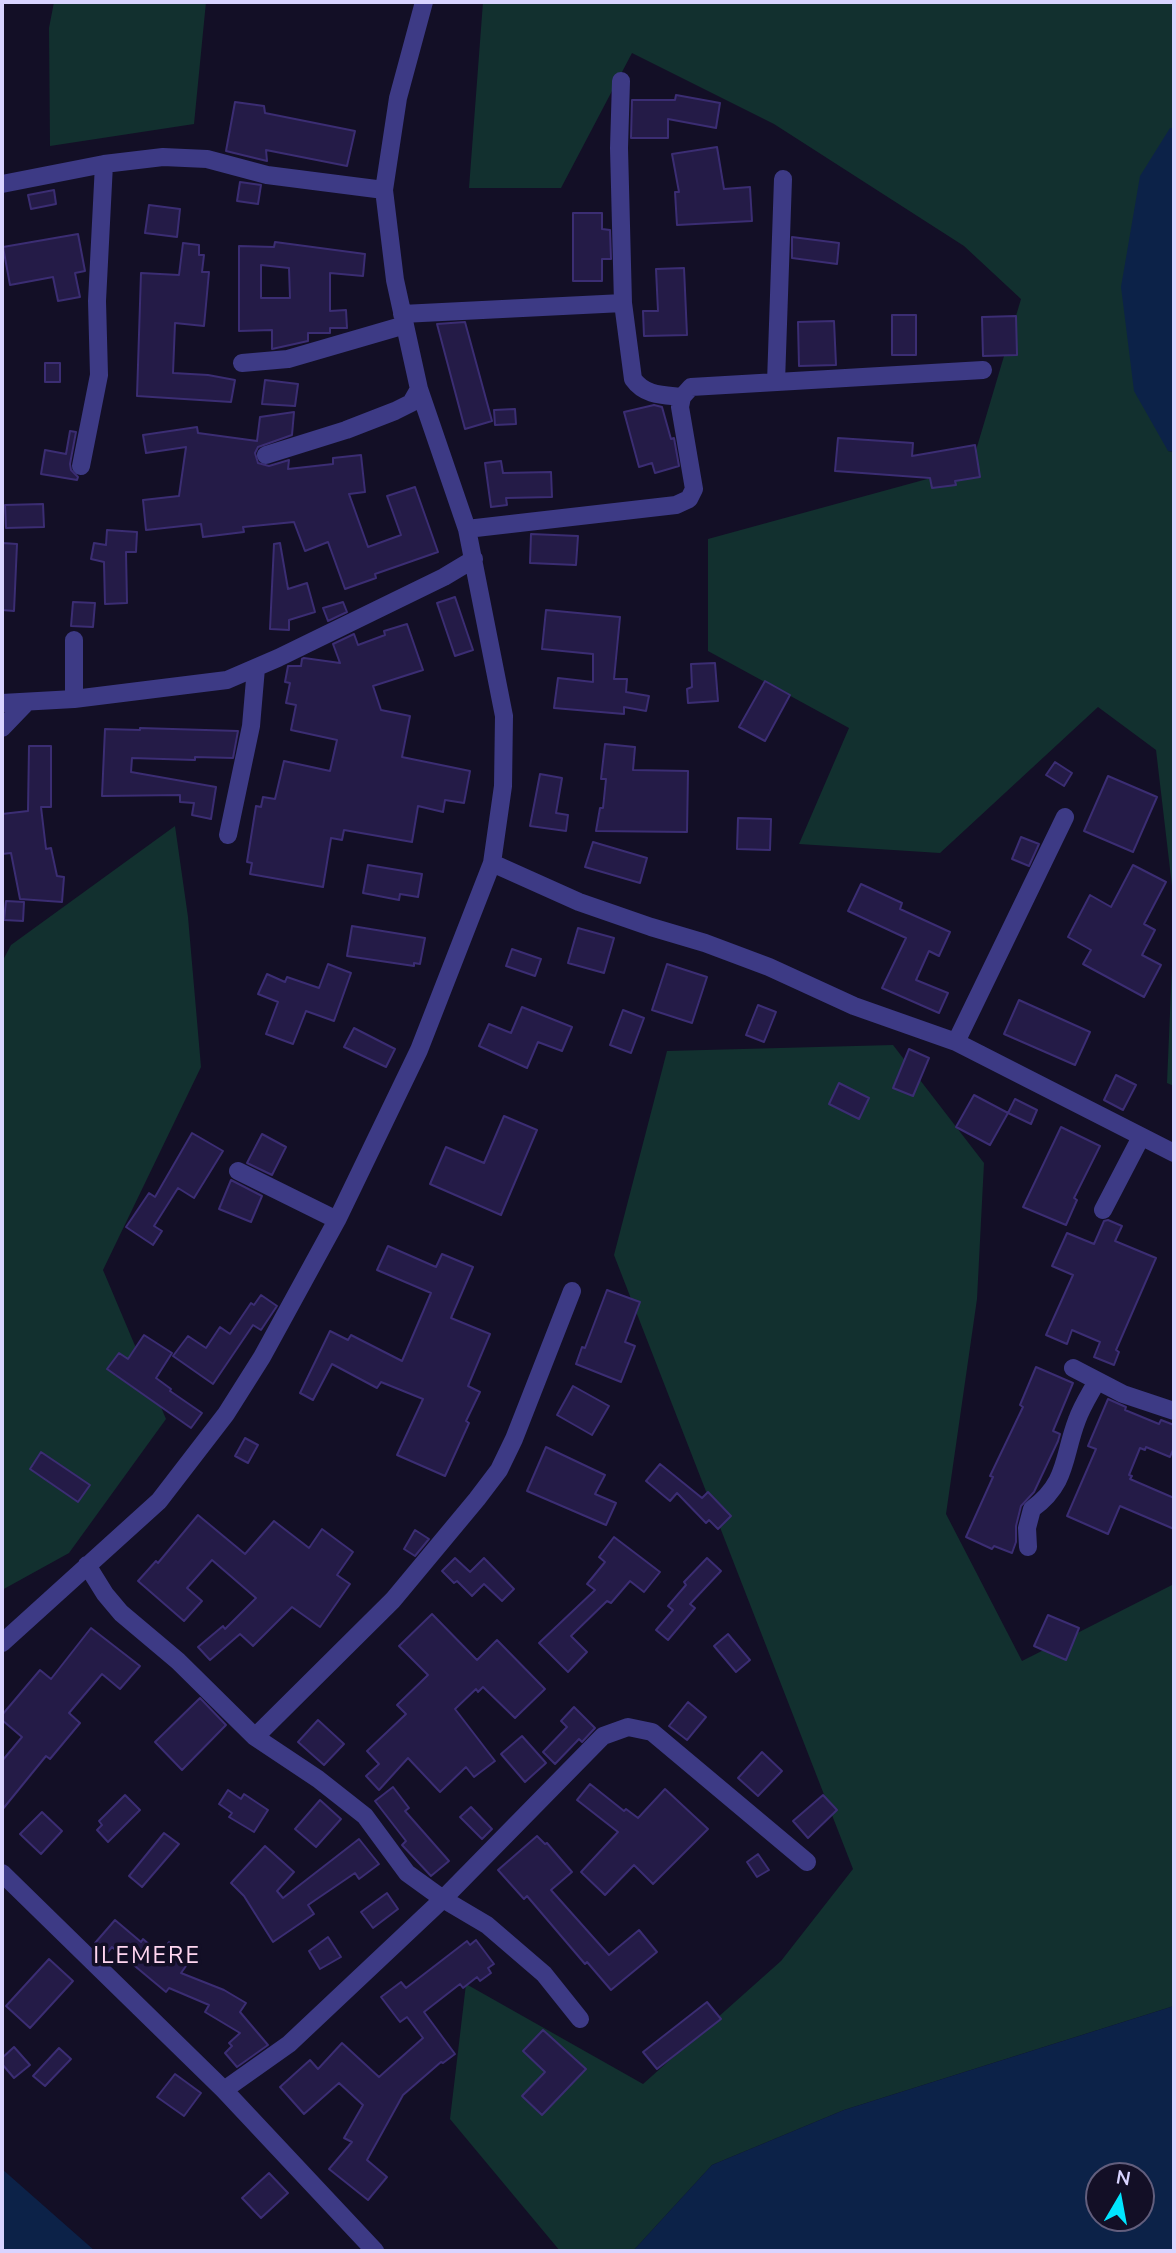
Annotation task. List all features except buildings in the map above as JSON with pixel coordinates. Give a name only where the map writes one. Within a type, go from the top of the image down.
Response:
[{"type":"street","points":[[2,1643],[159,1501],[226,1414],[262,1357],[337,1220],[419,1050],[492,863],[503,786],[504,716],[467,529],[419,388],[395,280],[384,190],[398,98],[424,2]]},
{"type":"street","points":[[621,81],[619,148],[623,303],[633,379],[639,388],[651,393],[682,397]]},
{"type":"street","points":[[2,184],[104,163],[163,157],[206,159],[267,175],[384,190]]},
{"type":"street","points":[[82,466],[99,375],[97,302],[104,163]]},
{"type":"street","points":[[776,382],[783,179]]},
{"type":"street","points":[[242,363],[288,359],[404,320],[623,303]]},
{"type":"street","points":[[467,529],[676,505],[689,499],[694,489],[680,407],[682,397],[691,387],[983,370]]},
{"type":"street","points":[[265,455],[346,430],[395,411],[411,403],[419,388]]},
{"type":"street","points":[[2,703],[74,699],[227,680],[444,577],[474,559]]},
{"type":"street","points":[[74,640],[74,699]]},
{"type":"street","points":[[228,835],[251,726],[256,668]]},
{"type":"street","points":[[2,728],[27,702]]},
{"type":"street","points":[[956,1042],[1065,817]]},
{"type":"street","points":[[492,863],[579,902],[705,943],[769,967],[854,1006],[956,1042],[1174,1153]]},
{"type":"street","points":[[1103,1210],[1141,1137]]},
{"type":"street","points":[[238,1171],[337,1220]]},
{"type":"street","points":[[256,1737],[393,1600],[499,1470],[572,1291]]},
{"type":"street","points":[[1073,1368],[1124,1394],[1174,1411]]},
{"type":"street","points":[[1028,1547],[1027,1528],[1032,1509],[1043,1501],[1054,1487],[1068,1456],[1076,1422],[1097,1381]]},
{"type":"street","points":[[87,1565],[121,1613],[178,1661],[256,1737],[318,1779],[365,1816],[407,1873],[443,1899],[487,1925],[544,1974],[580,2018]]},
{"type":"street","points":[[224,2090],[289,2044],[443,1899],[603,1736],[628,1727],[652,1732],[807,1862]]},
{"type":"street","points":[[2,1873],[224,2090],[375,2251]]},
{"type":"green space","points":[[54,2],[206,2],[194,124],[50,146],[49,28]]},
{"type":"green space","points":[[483,2],[1174,2],[1174,128],[1170,128],[1168,451],[1174,452],[1174,903],[1156,750],[1098,707],[940,853],[799,844],[849,728],[708,651],[708,539],[971,467],[1021,299],[964,246],[774,124],[632,53],[561,188],[469,188]]},
{"type":"green space","points":[[175,826],[188,917],[201,1067],[103,1270],[166,1419],[69,1553],[2,1590],[2,962],[11,945]]},
{"type":"green space","points":[[1174,919],[1174,1086],[1167,1083]]},
{"type":"green space","points":[[893,1045],[984,1163],[977,1299],[946,1514],[1022,1661],[1174,1584],[1174,2006],[844,2110],[712,2165],[633,2251],[560,2251],[450,2119],[466,1984],[643,2084],[781,1961],[853,1869],[614,1255],[667,1051]]},
{"type":"water","points":[[1170,128],[1174,128],[1174,452],[1168,451],[1134,391],[1121,287],[1140,176]]},
{"type":"water","points":[[1174,2006],[1174,2251],[633,2251],[712,2165],[844,2110]]},
{"type":"water","points":[[2,2169],[95,2251],[2,2251]]},
{"type":"district","name":"ILEMERE","points":[[147,1957]]}]
